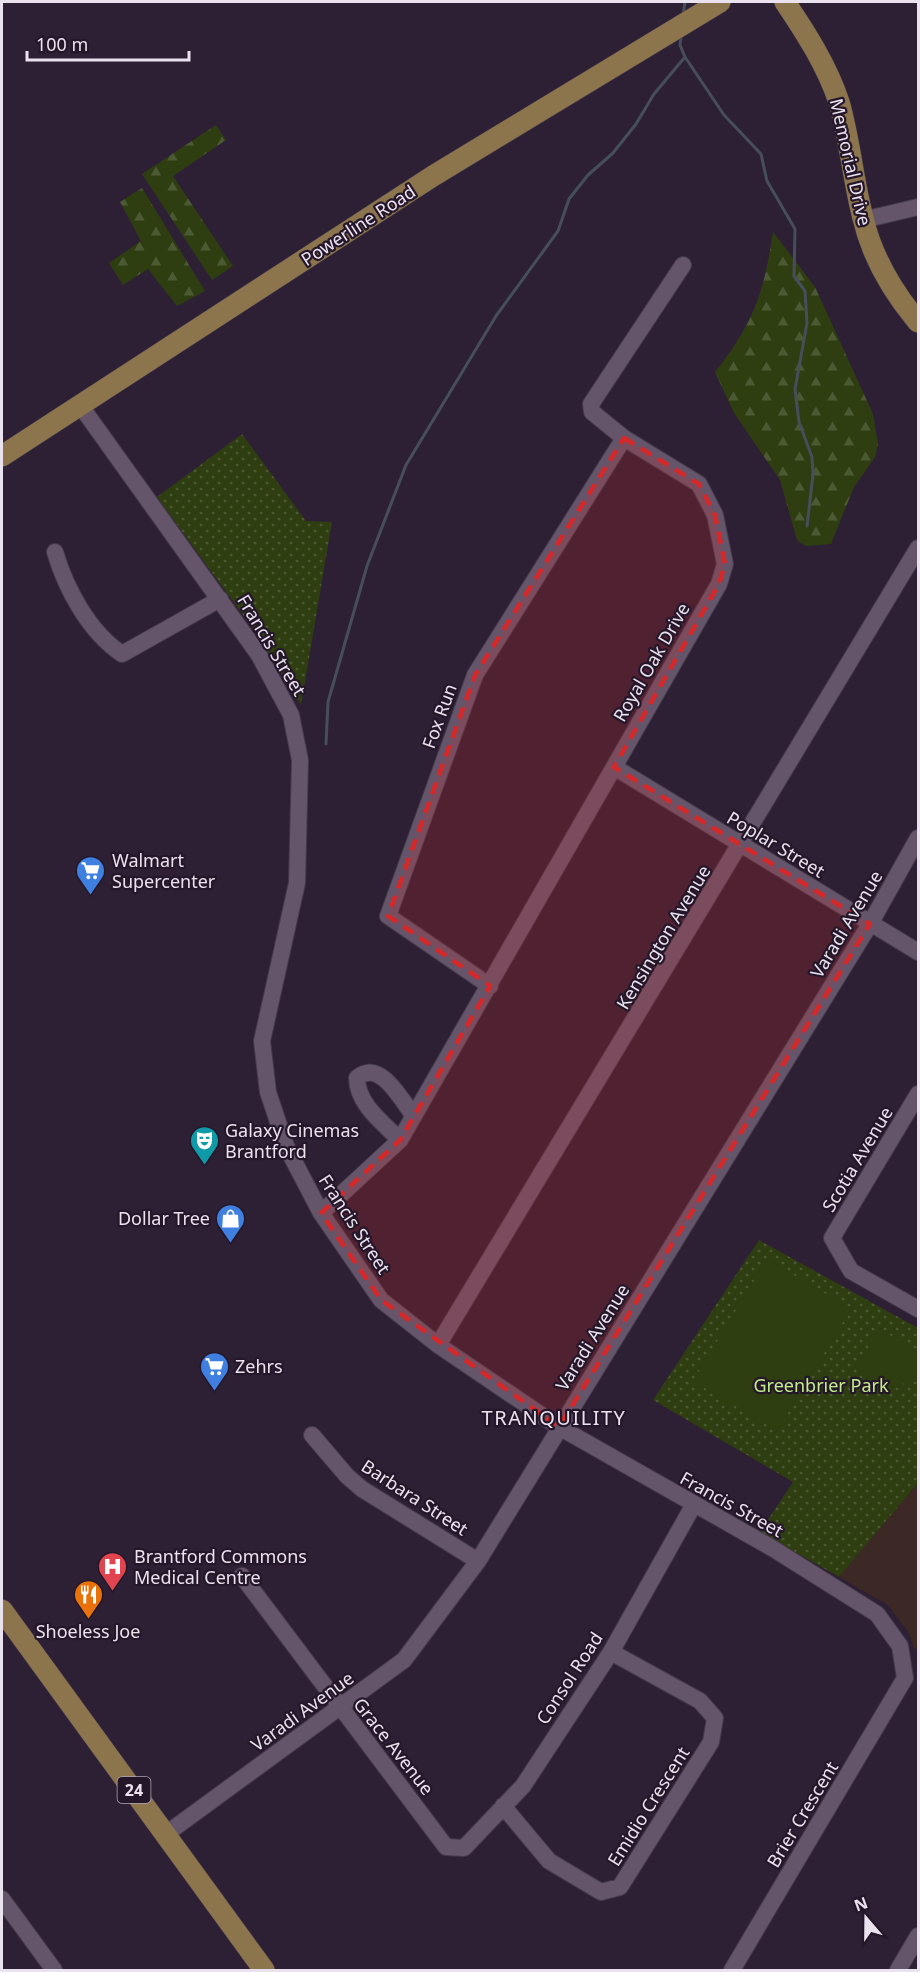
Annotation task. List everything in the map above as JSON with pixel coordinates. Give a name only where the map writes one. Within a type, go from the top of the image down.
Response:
[{"type":"main road","name":"Powerline Road","points":[[2,456],[433,176],[720,2]]},
{"type":"main road","name":"Memorial Drive","points":[[785,2],[824,65],[839,102],[863,220],[883,273],[902,303],[918,322]]},
{"type":"main road","name":"24","points":[[2,1611],[264,1971]]},
{"type":"street","points":[[863,220],[918,207]]},
{"type":"street","name":"Royal Oak Drive","points":[[321,1213],[400,1140],[719,584],[725,564],[715,515],[699,484],[624,438],[592,412],[591,404],[683,265]]},
{"type":"street","name":"Francis Street","points":[[80,405],[259,656],[291,715],[300,760],[297,883],[262,1041],[268,1092],[286,1146],[321,1213],[381,1300],[438,1345],[559,1427],[693,1506],[772,1548],[877,1614],[900,1646],[912,1682]]},
{"type":"street","name":"Fox Run","points":[[490,986],[388,916],[475,675],[624,438]]},
{"type":"street","name":"Kensington Avenue","points":[[438,1345],[741,846],[918,548]]},
{"type":"street","points":[[55,552],[63,578],[103,642],[122,654],[220,599]]},
{"type":"street","name":"Poplar Street","points":[[614,767],[918,952]]},
{"type":"street","name":"Varadi Avenue","points":[[166,1834],[404,1660],[478,1561],[870,924],[918,838]]},
{"type":"street","points":[[400,1140],[366,1104],[357,1090],[357,1078],[364,1072],[373,1071],[383,1077],[414,1116]]},
{"type":"street","name":"Scotia Avenue","points":[[918,1094],[832,1238],[851,1271],[918,1308]]},
{"type":"street","name":"Barbara Street","points":[[312,1434],[347,1476],[362,1489],[478,1561]]},
{"type":"street","name":"Consol Road","points":[[453,1850],[464,1848],[522,1786],[611,1652],[693,1506]]},
{"type":"street","name":"Grace Avenue","points":[[242,1576],[446,1847],[453,1850]]},
{"type":"street","name":"Emidio Crescent","points":[[503,1806],[549,1861],[601,1892],[620,1887],[635,1866],[711,1742],[715,1718],[700,1701],[611,1652]]},
{"type":"street","name":"Brier Crescent","points":[[732,1971],[912,1682]]},
{"type":"street","points":[[2,1899],[54,1971]]},
{"type":"street","points":[[898,1971],[918,1936]]},
{"type":"highlighted area","points":[[624,438],[699,484],[715,515],[725,564],[719,584],[614,767],[870,924],[559,1427],[381,1300],[321,1213],[400,1140],[490,986],[388,916],[475,675]]},
{"type":"shaded area","points":[[918,1483],[918,1648],[914,1649],[909,1633],[888,1605],[839,1577]]},
{"type":"green space","points":[[216,125],[226,140],[173,176],[233,266],[212,280],[142,174]]},
{"type":"green space","points":[[142,188],[205,291],[177,306],[148,269],[123,285],[109,263],[141,241],[120,202]]},
{"type":"green space","points":[[773,232],[815,287],[873,414],[878,444],[875,457],[854,487],[831,544],[806,546],[797,540],[780,480],[734,413],[715,372],[739,338],[755,306],[766,272]]},
{"type":"green space","points":[[242,434],[306,521],[332,522],[301,705],[254,630],[157,497]]},
{"type":"green space","name":"Greenbrier Park","points":[[759,1240],[918,1328],[918,1483],[839,1577],[760,1532],[793,1482],[653,1400]]},
{"type":"green space","points":[[767,1259],[851,1309],[777,1431],[693,1381]]},
{"type":"green space","points":[[879,1328],[918,1353],[918,1375],[903,1384],[885,1387],[868,1383],[862,1377],[857,1368]]},
{"type":"waterway","points":[[683,15],[685,2]]},
{"type":"waterway","points":[[681,36],[680,45],[685,57],[724,115],[761,154],[767,181],[795,229],[794,276],[805,291],[807,323],[795,389],[799,422],[812,457],[813,475],[807,526]]},
{"type":"waterway","points":[[326,744],[328,702],[367,566],[406,465],[496,316],[558,231],[569,199],[588,175],[613,153],[636,124],[654,94],[685,57]]},
{"type":"place","name":"Walmart Supercenter","points":[[91,896]]},
{"type":"place","name":"Galaxy Cinemas Brantford","points":[[204,1166]]},
{"type":"place","name":"Dollar Tree","points":[[231,1244]]},
{"type":"place","name":"Zehrs","points":[[214,1392]]},
{"type":"place","name":"Brantford Commons Medical Centre","points":[[113,1592]]},
{"type":"place","name":"Shoeless Joe","points":[[88,1620]]},
{"type":"district","name":"TRANQUILITY","points":[[554,1417]]}]
